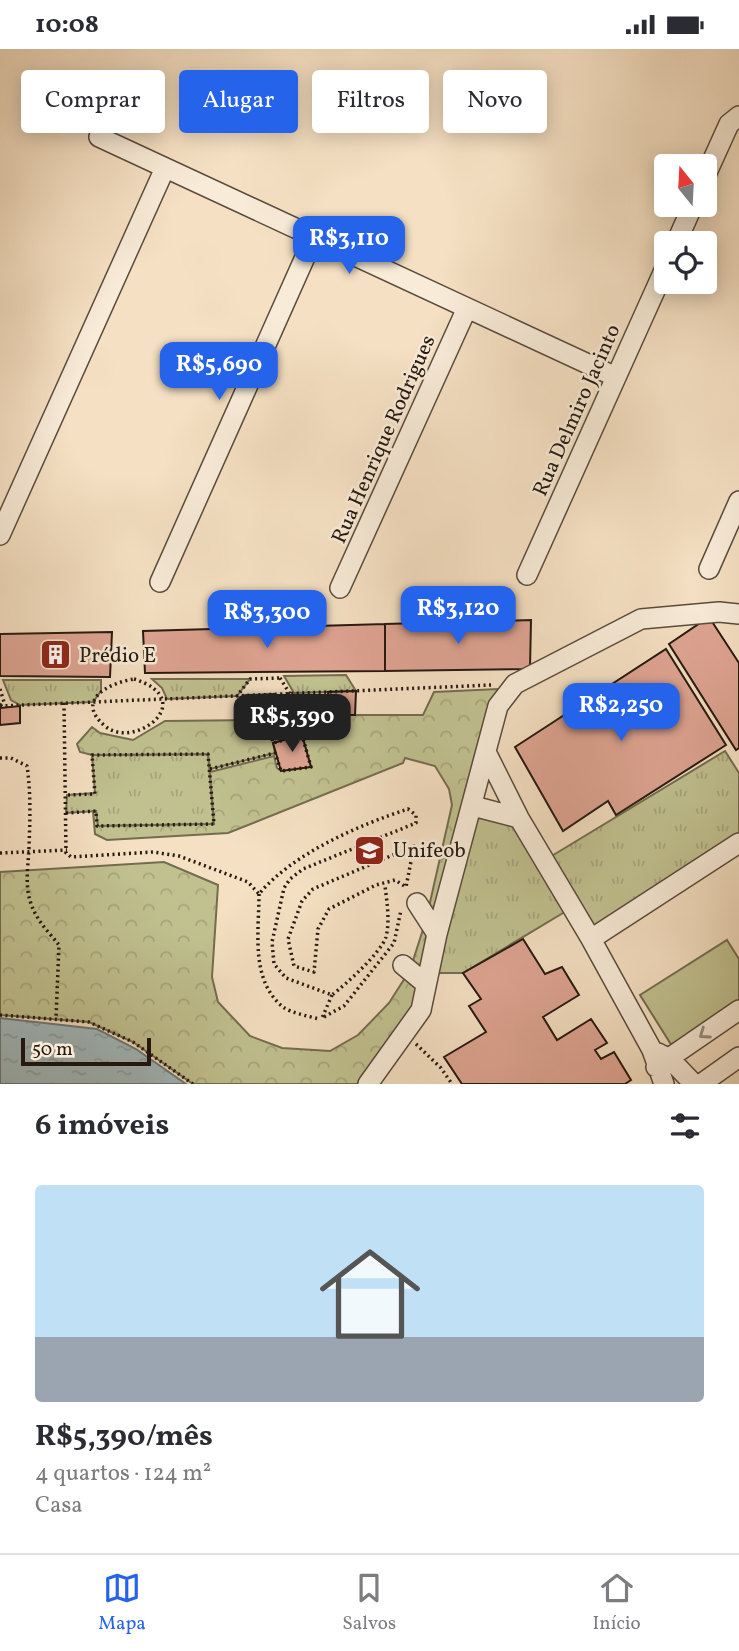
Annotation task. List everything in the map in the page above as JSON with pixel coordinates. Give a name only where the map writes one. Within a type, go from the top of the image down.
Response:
[{"type":"street","points":[[715,154],[729,124],[739,116]]},
{"type":"street","points":[[99,137],[616,377]]},
{"type":"street","points":[[0,535],[165,168]]},
{"type":"street","points":[[160,582],[314,237]]},
{"type":"street","name":"Rua Delmiro Jacinto","points":[[527,575],[654,293]]},
{"type":"street","name":"Rua Henrique Rodrigues","points":[[340,588],[467,308]]},
{"type":"street","points":[[709,569],[739,501]]},
{"type":"street","points":[[368,1084],[421,1010],[437,934],[498,706],[514,684],[641,619],[719,612],[739,614]]},
{"type":"street","points":[[486,753],[519,818],[591,939],[660,1065],[694,1084]]},
{"type":"street","points":[[472,806],[519,818]]},
{"type":"street","points":[[591,939],[739,843]]},
{"type":"street","points":[[412,895],[437,934]]},
{"type":"street","points":[[403,965],[426,984]]},
{"type":"street","points":[[660,1065],[739,1010]]},
{"type":"street","points":[[701,1084],[739,1057]]},
{"type":"path","points":[[250,678],[281,678],[290,694],[292,705],[285,716],[268,720],[246,720],[237,713],[237,696],[250,678]]},
{"type":"path","points":[[134,679],[148,684],[160,693],[163,709],[157,720],[142,729],[122,733],[109,730],[99,721],[93,711],[93,702],[101,691],[114,683],[134,679]]},
{"type":"path","points":[[0,706],[514,684]]},
{"type":"path","points":[[0,689],[4,702],[0,706]]},
{"type":"path","points":[[64,703],[67,850],[71,857],[153,852],[179,856],[248,882],[259,894]]},
{"type":"path","points":[[210,769],[275,753],[281,771],[311,767],[302,735],[273,743],[268,720]]},
{"type":"path","points":[[66,813],[96,811],[97,826],[214,824],[208,754],[92,755],[95,794],[67,795]]},
{"type":"path","points":[[0,758],[11,758],[27,766],[31,791],[27,890],[36,915],[59,945],[56,1018]]},
{"type":"path","points":[[319,1019],[284,1007],[262,980],[258,953],[259,894],[284,868],[312,851],[408,809],[416,815],[416,823],[303,869],[290,879],[284,888],[272,942],[274,964],[286,978],[332,995]]},
{"type":"path","points":[[386,886],[386,938],[355,977],[332,995],[321,1018],[344,1006],[394,943],[412,895],[414,846],[313,889],[302,901],[288,939],[294,966],[314,972],[318,929],[329,909],[376,885],[396,880],[412,895]]},
{"type":"path","points":[[0,853],[67,850]]},
{"type":"path","points":[[0,1015],[89,1022],[133,1042],[194,1084]]},
{"type":"path","points":[[402,1036],[419,1046],[441,1068],[452,1084]]},
{"type":"green space","points":[[346,675],[356,691],[294,693],[284,676]]},
{"type":"green space","points":[[152,679],[250,679],[237,696],[167,699],[162,688]]},
{"type":"green space","points":[[3,680],[101,680],[101,691],[93,702],[20,705],[11,700]]},
{"type":"green space","points":[[498,689],[490,706],[414,1007],[358,1084],[193,1084],[133,1042],[89,1022],[0,1015],[0,872],[164,862],[218,885],[212,977],[218,1002],[250,1036],[282,1048],[330,1051],[358,1035],[389,1003],[410,970],[426,920],[452,805],[449,789],[435,766],[405,758],[403,763],[228,833],[107,840],[95,834],[93,811],[96,811],[98,826],[214,824],[210,772],[274,756],[277,768],[281,771],[311,767],[302,736],[273,743],[275,753],[210,769],[208,754],[92,755],[80,752],[77,744],[92,727],[100,733],[133,740],[165,721],[268,720],[331,715],[423,715],[434,692]]},
{"type":"green space","points":[[725,751],[739,773],[739,839],[592,931],[550,857]]},
{"type":"green space","points":[[208,754],[214,824],[97,826],[96,811],[66,813],[67,795],[95,793],[92,755]]},
{"type":"green space","points":[[476,814],[517,824],[568,910],[463,973],[435,973]]},
{"type":"green space","points":[[727,940],[739,959],[739,1000],[672,1046],[640,995]]},
{"type":"water","points":[[0,1018],[97,1029],[136,1049],[186,1084],[0,1084]]},
{"type":"building","points":[[709,617],[739,663],[739,748],[736,750],[669,644]]},
{"type":"building","points":[[531,620],[530,669],[385,671],[385,624]]},
{"type":"building","points":[[385,624],[385,671],[145,673],[143,631]]},
{"type":"building","name":"Prédio E","points":[[112,632],[110,677],[0,676],[0,634]]},
{"type":"building","points":[[666,649],[726,745],[616,815],[608,801],[563,831],[515,747]]},
{"type":"building","points":[[356,691],[355,715],[331,715],[328,692]]},
{"type":"building","points":[[274,694],[276,713],[255,713],[253,695]]},
{"type":"building","points":[[20,706],[20,723],[0,725],[0,708]]},
{"type":"building","points":[[302,735],[311,767],[281,771],[273,743]]},
{"type":"building","points":[[523,939],[545,974],[562,967],[579,995],[543,1017],[557,1040],[591,1019],[607,1043],[595,1050],[601,1059],[614,1052],[631,1080],[625,1084],[462,1084],[444,1057],[486,1032],[469,1006],[481,999],[463,973]]},
{"type":"place","name":"Prédio E","points":[[56,655]]},
{"type":"place","name":"Unifeob","points":[[370,850]]}]
